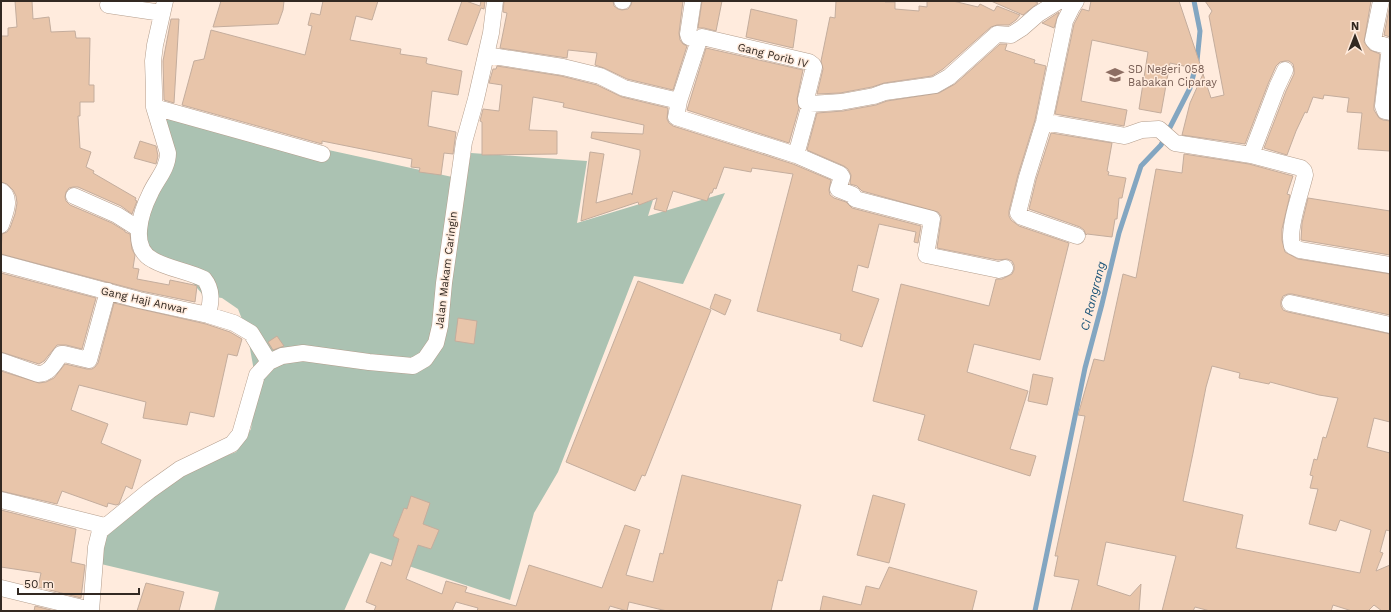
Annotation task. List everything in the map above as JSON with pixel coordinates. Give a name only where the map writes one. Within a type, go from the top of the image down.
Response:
[{"type":"street","points":[[693,1],[688,34],[689,37],[699,40],[679,101],[676,118],[796,155],[840,174],[842,177],[838,189],[853,195],[855,199],[932,219],[926,255],[999,270],[1005,268]]},
{"type":"street","points":[[796,155],[810,104],[841,102],[874,96],[885,92],[935,85],[949,77],[997,34],[1011,35],[1022,28],[1038,14],[1059,1]]},
{"type":"street","points":[[1076,1],[1065,21],[1044,122],[1027,177],[1018,213],[1022,217],[1077,236]]},
{"type":"street","points":[[1381,1],[1373,40],[1376,43],[1390,48],[1383,106],[1385,111],[1390,112]]},
{"type":"street","name":"Jalan Makam Caringin","points":[[269,362],[282,356],[303,353],[413,366],[425,359],[436,343],[440,326],[444,283],[464,142],[486,55],[492,2]]},
{"type":"street","points":[[108,5],[163,7],[153,61],[154,107],[168,152],[168,157],[167,164],[150,193],[143,211],[139,229],[140,245],[144,253],[152,260],[204,279],[208,284],[211,293],[211,303],[208,315]]},
{"type":"street","name":"Gang Porib IV","points":[[699,40],[702,37],[809,62],[814,68],[806,99],[806,102],[810,104]]},
{"type":"street","points":[[486,55],[546,64],[600,76],[624,88],[679,101]]},
{"type":"street","points":[[1251,155],[1277,88],[1286,70]]},
{"type":"street","points":[[154,107],[322,154]]},
{"type":"street","points":[[1044,122],[1125,136],[1142,130],[1159,128],[1175,143],[1251,155],[1301,168],[1305,175],[1292,226],[1290,241],[1292,246],[1300,250],[1390,265]]},
{"type":"street","points":[[1,191],[4,193],[7,201],[1,225]]},
{"type":"street","points":[[74,196],[117,215],[139,229]]},
{"type":"street","name":"Gang Haji Anwar","points":[[1,263],[140,300],[208,315],[234,323],[251,333],[269,362]]},
{"type":"street","points":[[1,361],[38,374],[44,374],[51,369],[61,354],[89,360],[108,291]]},
{"type":"street","points":[[1290,303],[1390,325]]},
{"type":"street","points":[[1,588],[91,610],[96,546],[102,528],[180,469],[232,444],[240,434],[257,375],[269,362]]},
{"type":"street","points":[[1,499],[14,500],[27,506],[64,514],[102,528]]},
{"type":"green space","points":[[155,112],[466,180],[471,153],[587,161],[577,223],[653,200],[648,216],[725,193],[683,284],[634,276],[558,472],[534,513],[510,600],[370,553],[344,611],[214,611],[219,592],[101,564],[102,533],[183,472],[236,452],[251,429],[256,382],[247,332],[238,309],[222,298],[203,295],[192,282],[144,262],[140,213],[172,168]]},
{"type":"building","points":[[15,1],[32,1],[33,19],[49,17],[51,32],[75,31],[76,38],[90,38],[89,85],[94,85],[94,102],[80,102],[80,116],[78,116],[80,148],[91,152],[86,167],[94,171],[93,173],[136,198],[135,200],[137,201],[132,214],[121,206],[78,187],[73,187],[69,188],[66,192],[66,201],[70,205],[112,223],[130,234],[132,249],[135,255],[133,268],[139,269],[137,279],[169,285],[170,280],[197,286],[195,302],[141,291],[1,254],[2,234],[7,232],[10,228],[17,203],[13,190],[7,184],[1,182],[1,36],[8,36],[8,28],[17,27]]},
{"type":"building","points":[[221,1],[284,1],[283,10],[278,24],[213,27]]},
{"type":"building","points":[[323,1],[378,1],[372,20],[356,16],[350,40],[401,49],[400,54],[427,58],[426,63],[428,64],[462,71],[458,95],[432,91],[428,126],[456,132],[453,154],[444,153],[441,175],[419,172],[420,168],[411,167],[412,159],[322,141],[322,144],[182,105],[194,61],[204,59],[211,30],[305,55],[312,26],[308,25],[311,13],[320,15]]},
{"type":"building","points":[[462,1],[480,6],[481,1],[485,1],[484,9],[481,8],[467,45],[448,40]]},
{"type":"building","points":[[504,1],[613,1],[614,6],[622,10],[628,9],[632,1],[683,1],[679,33],[680,40],[687,46],[673,90],[627,79],[595,65],[597,53],[568,50],[567,58],[500,48],[507,13],[503,12]]},
{"type":"building","points":[[702,1],[722,1],[716,31],[698,28]]},
{"type":"building","points":[[836,1],[895,2],[895,9],[919,11],[919,6],[927,7],[927,1],[953,1],[978,7],[980,4],[994,11],[997,6],[1020,15],[1009,25],[997,25],[991,27],[943,69],[932,76],[884,83],[872,87],[840,93],[817,94],[823,69],[821,61],[830,17],[835,18]]},
{"type":"building","points":[[991,1],[1034,1],[1038,3],[1023,15]]},
{"type":"building","points":[[1091,1],[1179,1],[1202,70],[1170,63],[1161,113],[1139,109],[1148,52],[1092,40],[1081,101],[1127,110],[1124,126],[1055,114],[1074,24],[1082,9],[1089,11]]},
{"type":"building","points":[[1205,1],[1371,1],[1364,42],[1370,50],[1380,54],[1374,110],[1379,118],[1390,121],[1390,151],[1358,149],[1362,113],[1347,112],[1349,98],[1324,95],[1323,99],[1313,97],[1307,113],[1305,112],[1296,131],[1287,155],[1264,148],[1294,74],[1293,64],[1289,61],[1280,62],[1276,66],[1245,144],[1182,135],[1190,103],[1203,74],[1211,98],[1224,95],[1209,16],[1212,11]]},
{"type":"building","points":[[1390,4],[1390,37],[1384,35]]},
{"type":"building","points":[[751,9],[797,20],[793,48],[746,37]]},
{"type":"building","points":[[1059,12],[1054,28],[1042,23],[1044,22]]},
{"type":"building","points":[[171,19],[179,19],[174,103],[164,100],[163,61]]},
{"type":"building","points":[[1000,44],[1007,44],[1005,50],[1035,60],[1034,63],[1046,66],[1035,120],[1018,175],[1009,216],[1011,220],[1019,226],[1069,243],[1040,360],[974,344],[967,372],[1028,391],[1010,449],[1036,456],[1030,476],[918,440],[925,415],[873,401],[901,284],[989,306],[996,279],[1002,279],[1012,274],[1014,265],[1012,261],[1007,259],[998,260],[937,248],[941,220],[941,216],[938,212],[862,191],[857,186],[850,184],[851,175],[848,169],[844,166],[807,150],[817,113],[843,111],[876,105],[887,101],[939,93],[955,84]]},
{"type":"building","points":[[706,48],[803,70],[797,99],[799,108],[789,143],[687,110]]},
{"type":"building","points":[[497,66],[561,76],[597,85],[622,97],[668,108],[667,119],[673,126],[793,164],[831,180],[829,190],[830,195],[846,202],[852,208],[921,226],[918,243],[914,242],[916,232],[879,224],[868,268],[858,265],[852,291],[879,299],[862,347],[840,340],[841,334],[757,311],[793,174],[752,168],[751,172],[724,167],[716,189],[714,188],[712,193],[710,193],[707,201],[673,191],[666,212],[654,209],[657,198],[639,205],[638,202],[581,221],[590,152],[604,154],[596,203],[631,193],[632,195],[640,155],[640,150],[591,138],[592,132],[643,134],[644,125],[563,107],[564,103],[533,97],[529,130],[557,131],[557,154],[482,155],[482,122],[480,121],[483,109],[499,111],[502,85],[489,83],[493,69],[496,69]]},
{"type":"building","points":[[1051,133],[1112,143],[1107,171],[1109,172],[1108,175],[1126,178],[1122,198],[1119,198],[1117,219],[1115,219],[1112,237],[1086,235],[1084,230],[1080,227],[1029,209],[1036,180]]},
{"type":"building","points":[[140,141],[156,146],[158,156],[156,164],[134,158]]},
{"type":"building","points":[[1184,154],[1249,164],[1293,176],[1287,194],[1290,195],[1282,229],[1282,240],[1285,252],[1298,259],[1390,274],[1390,315],[1292,294],[1283,296],[1281,306],[1283,310],[1288,312],[1390,334],[1390,422],[1374,418],[1367,447],[1390,453],[1390,531],[1386,530],[1380,552],[1383,553],[1376,571],[1390,565],[1390,611],[1382,611],[1374,605],[1368,611],[1352,611],[1333,605],[1331,611],[1210,611],[1195,607],[1193,611],[1162,611],[1176,556],[1106,542],[1097,585],[1130,596],[1141,584],[1139,611],[1071,611],[1079,580],[1054,576],[1058,556],[1055,556],[1085,416],[1078,415],[1094,359],[1104,361],[1123,274],[1136,278],[1156,169],[1182,173]],"holes":[[[1212,366],[1240,373],[1239,378],[1269,384],[1270,382],[1319,395],[1338,398],[1326,438],[1323,437],[1317,460],[1314,459],[1310,475],[1313,476],[1310,488],[1318,489],[1309,524],[1336,531],[1340,520],[1371,530],[1360,573],[1236,548],[1243,515],[1183,501],[1206,387]]]},
{"type":"building","points":[[1308,198],[1390,211],[1390,255],[1301,240],[1302,223]]},
{"type":"building","points":[[1,273],[96,298],[82,349],[66,345],[57,345],[44,361],[39,364],[1,352]]},
{"type":"building","points":[[638,281],[711,310],[645,476],[642,475],[635,491],[566,462]]},
{"type":"building","points":[[715,294],[731,300],[725,315],[710,308]]},
{"type":"building","points":[[114,303],[206,324],[230,332],[242,339],[237,356],[228,354],[214,417],[190,412],[187,425],[143,418],[146,402],[79,385],[71,410],[108,424],[101,443],[141,460],[132,489],[126,486],[119,504],[116,505],[108,503],[107,507],[62,491],[57,504],[1,491],[1,371],[39,383],[46,382],[54,378],[65,364],[92,369],[98,363]]},
{"type":"building","points":[[458,318],[477,321],[474,344],[455,341]]},
{"type":"building","points":[[277,336],[284,346],[273,350],[268,342]]},
{"type":"building","points":[[1033,374],[1053,378],[1047,405],[1028,401]]},
{"type":"building","points":[[682,475],[801,505],[782,581],[778,580],[771,611],[667,611],[629,602],[627,611],[610,606],[608,611],[477,611],[478,608],[456,602],[452,611],[374,611],[376,606],[366,602],[381,562],[391,566],[399,539],[393,536],[404,508],[407,509],[411,496],[430,503],[423,524],[439,530],[431,549],[418,545],[406,579],[442,594],[446,581],[467,587],[465,592],[516,606],[529,565],[602,588],[625,525],[640,530],[626,575],[653,582],[660,553],[663,554]]},
{"type":"building","points":[[873,495],[905,504],[889,563],[857,555]]},
{"type":"building","points":[[1,510],[76,529],[71,562],[85,565],[81,598],[38,587],[41,573],[1,567]]},
{"type":"building","points":[[889,567],[977,591],[972,611],[820,611],[823,596],[861,605],[866,586],[879,589]]},
{"type":"building","points":[[146,583],[184,592],[179,611],[137,611]]},
{"type":"building","points":[[35,606],[55,611],[34,611]]},
{"type":"waterway","name":"Ci Rangrang","points":[[1035,611],[1085,368],[1119,233],[1141,166],[1161,145],[1190,88],[1197,61],[1200,31],[1194,1]]},
{"type":"place","name":"SD Negeri 058 Babakan Ciparay","points":[[1115,75]]}]
